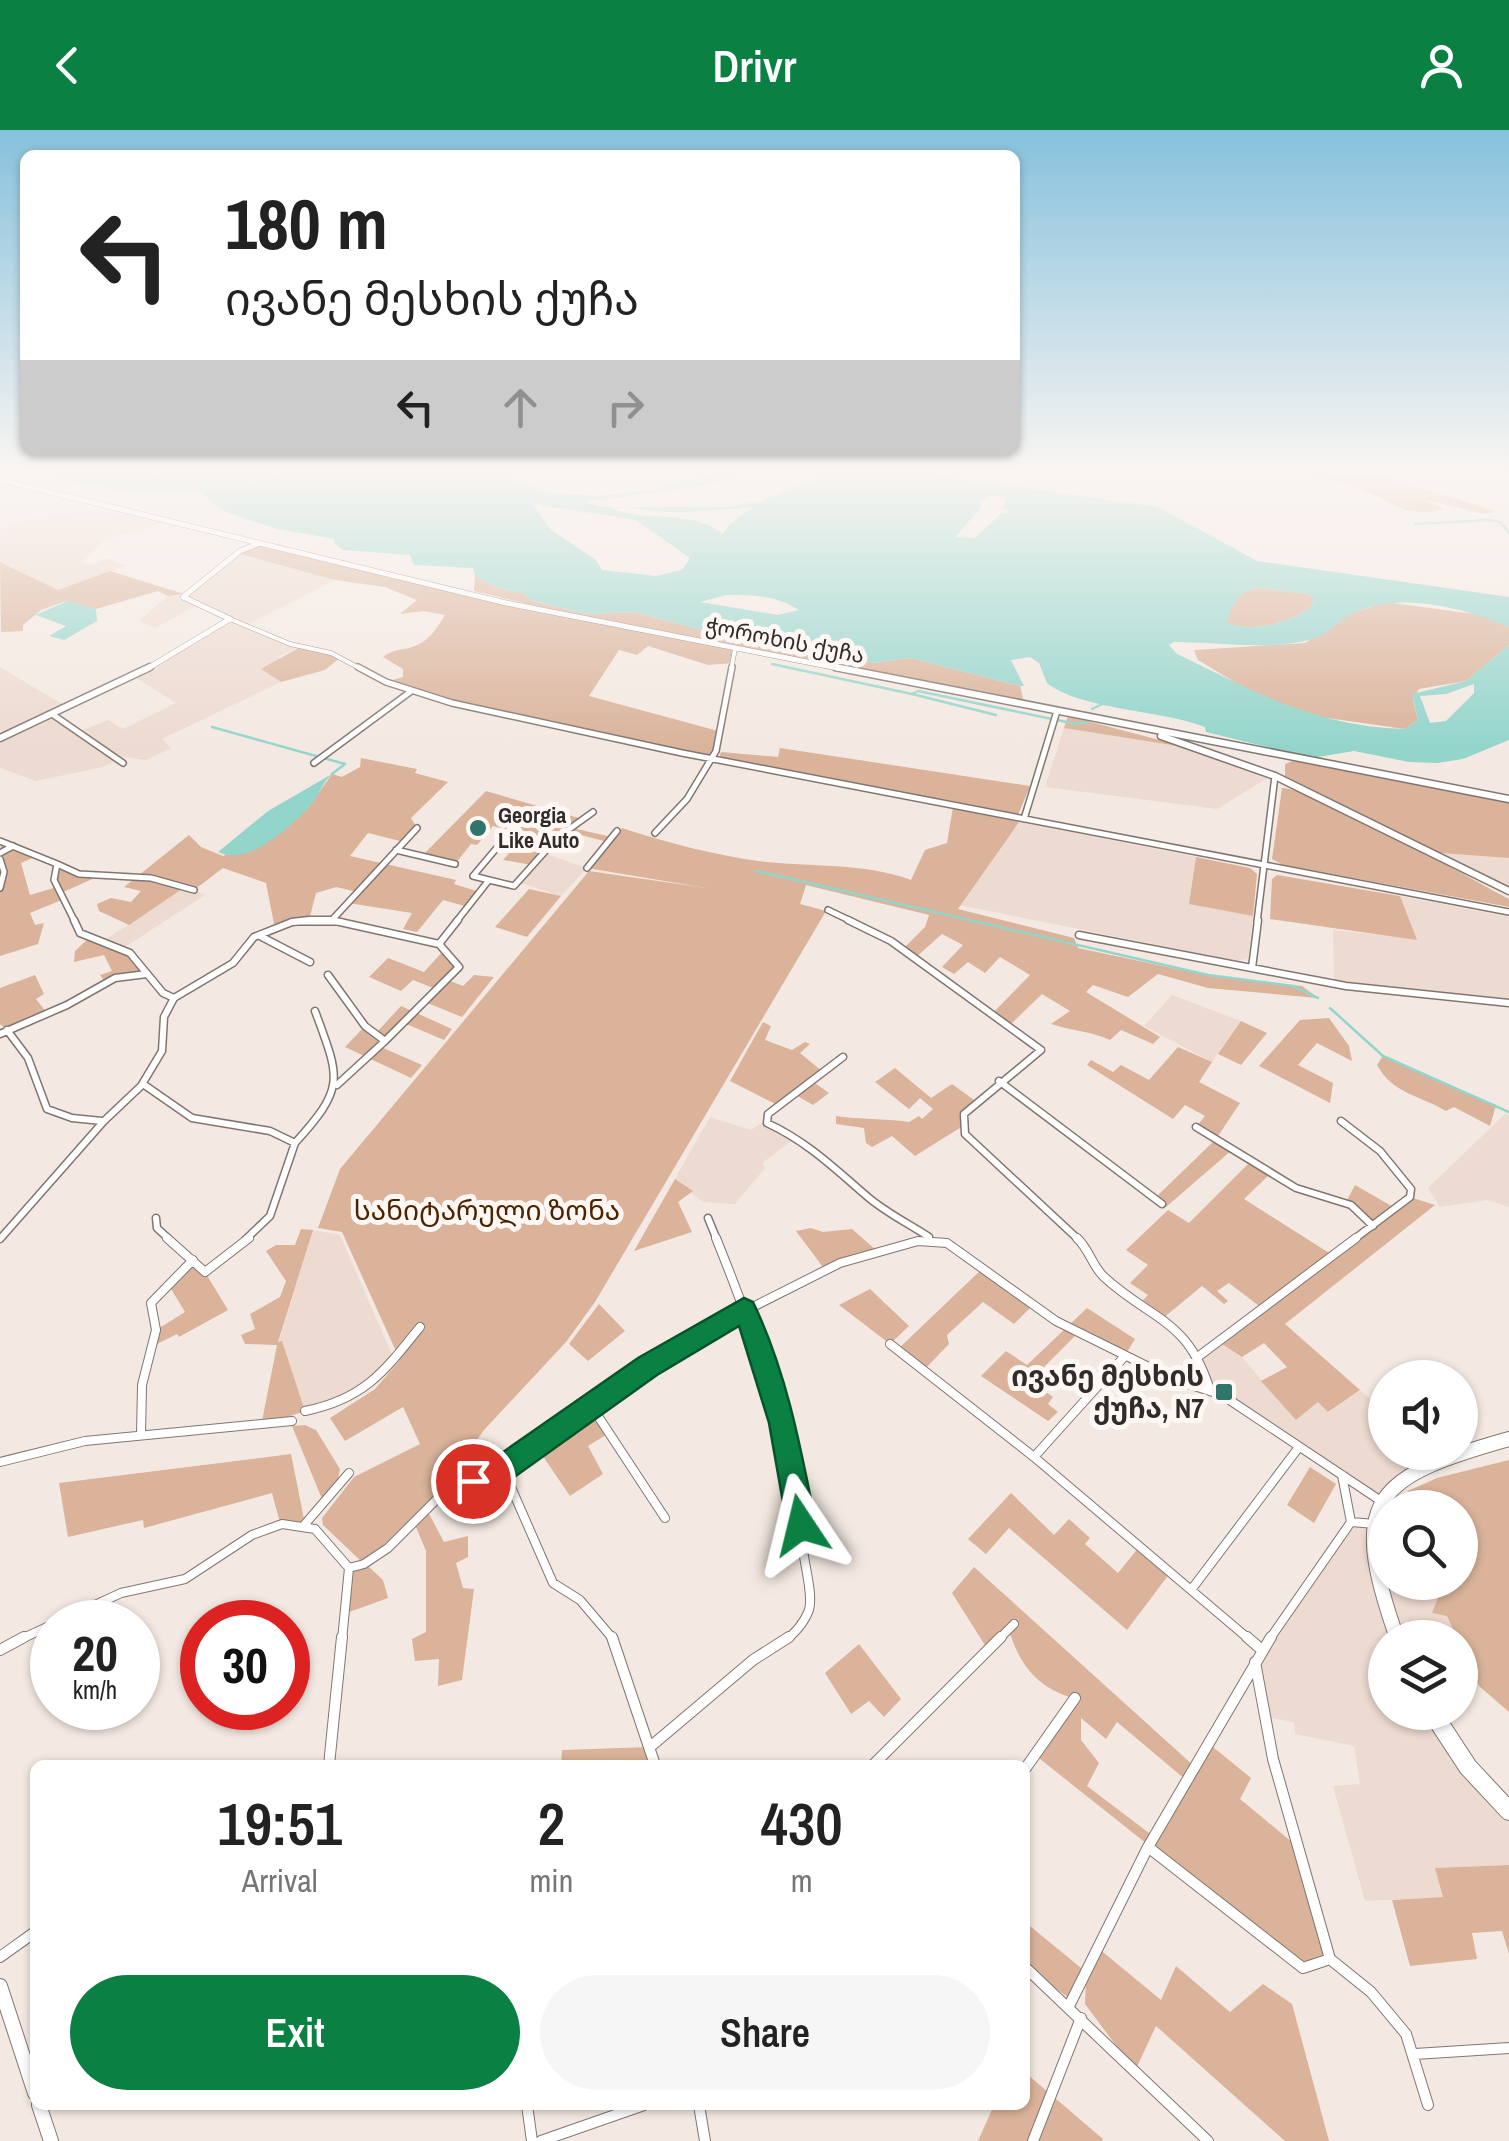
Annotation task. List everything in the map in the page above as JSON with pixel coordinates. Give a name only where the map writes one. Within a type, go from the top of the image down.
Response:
[{"type":"highway","points":[[1393,1490],[1408,1474],[1440,1460],[1509,1440]]},
{"type":"highway","points":[[1444,1730],[1468,1767],[1509,1811]]},
{"type":"street","points":[[226,562],[183,597],[290,644],[331,653],[370,675],[412,691],[712,758],[1509,912]]},
{"type":"street","name":"ჭოროხის ქუჩა","points":[[342,562],[506,602],[1509,799]]},
{"type":"street","points":[[0,738],[153,666],[230,619]]},
{"type":"street","points":[[655,833],[686,799],[712,758],[722,732],[735,648]]},
{"type":"street","points":[[314,763],[412,691]]},
{"type":"street","points":[[1024,820],[1057,711]]},
{"type":"street","points":[[52,714],[123,763]]},
{"type":"street","points":[[1091,717],[1193,746],[1275,776],[1509,891]]},
{"type":"street","points":[[1257,769],[1261,750]]},
{"type":"street","points":[[1252,968],[1275,776]]},
{"type":"street","points":[[511,830],[473,876],[514,886],[557,838],[593,812]]},
{"type":"street","points":[[332,920],[417,828]]},
{"type":"street","points":[[587,868],[617,832]]},
{"type":"street","points":[[0,841],[42,854],[79,874],[151,878],[194,890]]},
{"type":"street","points":[[0,888],[4,872],[0,856],[14,846]]},
{"type":"street","points":[[396,850],[455,864]]},
{"type":"street","points":[[57,864],[54,880],[80,933],[130,953],[163,994],[174,998]]},
{"type":"street","points":[[439,944],[489,880]]},
{"type":"street","points":[[828,910],[891,941],[1041,1050],[999,1081],[964,1114],[963,1126],[971,1142],[1090,1250],[1099,1273],[1184,1336],[1199,1356],[1209,1388]]},
{"type":"street","points":[[1,1235],[104,1121],[143,1084],[162,1051],[164,1017],[174,998],[233,963],[248,942],[292,922],[332,920],[439,944],[459,968],[337,1086],[332,1102],[295,1143],[277,1205],[264,1223],[205,1272],[157,1228],[156,1218]]},
{"type":"street","points":[[1078,935],[1428,999],[1509,1002]]},
{"type":"street","points":[[260,936],[310,962]]},
{"type":"street","points":[[104,1121],[72,1118],[47,1109],[28,1058],[4,1032],[72,1003],[123,975],[149,974]]},
{"type":"street","points":[[328,975],[364,1026],[385,1042]]},
{"type":"street","points":[[315,1011],[337,1086]]},
{"type":"street","points":[[842,1057],[768,1114],[766,1120],[797,1136],[871,1200],[930,1237],[947,1243],[1056,1322],[1173,1379],[1209,1388],[1368,1492]]},
{"type":"street","points":[[999,1081],[1162,1204]]},
{"type":"street","points":[[143,1084],[192,1118],[270,1131],[295,1143]]},
{"type":"street","points":[[1199,1356],[1410,1197],[1412,1189],[1376,1146],[1341,1121]]},
{"type":"street","points":[[1196,1127],[1296,1188],[1351,1205],[1373,1226]]},
{"type":"street","points":[[650,1747],[753,1660],[794,1634],[810,1608],[801,1525],[782,1423],[760,1347],[708,1218]]},
{"type":"street","points":[[349,1568],[368,1566],[384,1554],[443,1493],[503,1468],[648,1366],[744,1310],[851,1258],[930,1237]]},
{"type":"street","points":[[141,1435],[142,1384],[156,1330],[151,1303],[192,1260]]},
{"type":"street","points":[[306,1411],[340,1406],[372,1386],[420,1328]]},
{"type":"street","points":[[890,1344],[1034,1458],[1262,1650]]},
{"type":"street","points":[[1034,1458],[1124,1357]]},
{"type":"street","points":[[592,1407],[665,1518]]},
{"type":"street","points":[[0,1462],[85,1442],[292,1422]]},
{"type":"street","points":[[1191,1590],[1299,1447]]},
{"type":"street","points":[[503,1468],[554,1583],[580,1600],[616,1642],[654,1760]]},
{"type":"street","points":[[304,1524],[349,1473]]},
{"type":"street","points":[[1070,2006],[1148,1847],[1262,1650],[1351,1522],[1342,1476]]},
{"type":"street","points":[[1351,1522],[1368,1523]]},
{"type":"street","points":[[0,1650],[62,1615],[142,1586],[186,1579],[247,1537],[280,1523],[304,1524],[330,1541],[349,1568],[330,1760]]},
{"type":"street","points":[[878,1760],[1014,1624]]},
{"type":"street","points":[[1256,1662],[1273,1759],[1330,1959],[1390,2013],[1416,2054],[1428,2105]]},
{"type":"street","points":[[1030,1762],[1075,1698]]},
{"type":"street","points":[[1148,1847],[1303,1968],[1330,1959]]},
{"type":"street","points":[[0,1956],[30,1935]]},
{"type":"street","points":[[1030,1971],[1208,2141]]},
{"type":"street","points":[[0,1986],[30,2078]]},
{"type":"street","points":[[1033,2141],[1081,2018]]},
{"type":"street","points":[[1416,2054],[1509,2048]]},
{"type":"street","points":[[41,2110],[50,2141]]},
{"type":"street","points":[[528,2110],[532,2141]]},
{"type":"street","points":[[542,2141],[630,2110]]},
{"type":"street","points":[[700,2110],[705,2141]]},
{"type":"shaded area","points":[[0,562],[116,562],[126,566],[58,590]]},
{"type":"shaded area","points":[[226,562],[269,562],[335,580],[246,625],[302,646],[262,670],[281,682],[162,739],[171,748],[146,760],[115,756],[117,760],[103,767],[36,781],[0,768],[0,740],[5,733],[0,730],[0,667],[67,707],[53,713],[78,732],[108,720],[123,729],[176,703],[133,676],[229,619],[199,604],[155,628],[139,621],[168,596],[183,596]]},
{"type":"shaded area","points":[[1064,728],[1190,748],[1269,777],[1217,809],[1045,787]]},
{"type":"shaded area","points":[[1019,822],[1196,857],[1190,904],[1253,916],[1248,958],[1238,961],[959,905]]},
{"type":"shaded area","points":[[543,853],[587,868],[561,896],[517,882]]},
{"type":"shaded area","points":[[1440,853],[1509,858],[1509,888],[1489,877]]},
{"type":"shaded area","points":[[186,887],[205,895],[122,949],[103,941]]},
{"type":"shaded area","points":[[1400,896],[1509,917],[1509,1000],[1334,983],[1333,930],[1416,939]]},
{"type":"shaded area","points":[[1172,995],[1241,1021],[1212,1062],[1144,1026]]},
{"type":"shaded area","points":[[1506,1113],[1509,1207],[1487,1200],[1440,1207],[1428,1188]]},
{"type":"shaded area","points":[[710,1117],[751,1130],[766,1120],[797,1137],[762,1163],[765,1168],[735,1204],[703,1202],[675,1179]]},
{"type":"shaded area","points":[[313,1230],[340,1235],[394,1359],[372,1386],[340,1406],[305,1411],[282,1342],[278,1345]]},
{"type":"shaded area","points":[[1219,1342],[1242,1357],[1296,1420],[1318,1402],[1329,1412],[1360,1390],[1368,1397],[1368,1470],[1426,1470],[1398,1490],[1368,1492],[1209,1388],[1199,1356]]},
{"type":"shaded area","points":[[1509,1460],[1478,1538],[1478,1490],[1410,1490],[1437,1478]]},
{"type":"shaded area","points":[[1351,1522],[1368,1524],[1368,1600],[1453,1600],[1449,1620],[1368,1620],[1368,1730],[1445,1730],[1509,1811],[1509,1865],[1436,1868],[1444,1897],[1365,1901],[1333,1786],[1360,1784],[1354,1746],[1295,1734],[1294,1722],[1265,1717],[1255,1662]]},
{"type":"green space","points":[[0,562],[58,590],[110,571],[184,594],[168,596],[158,591],[96,609],[66,601],[41,610],[23,625],[23,631],[1,632]]},
{"type":"green space","points":[[269,562],[332,562],[506,603],[735,649],[734,663],[708,665],[648,646],[637,655],[619,650],[589,696],[722,732],[712,759],[452,703],[386,682],[403,677],[403,669],[383,657],[425,641],[445,615],[424,611],[400,614],[417,600],[385,587],[335,580]]},
{"type":"green space","points":[[475,576],[498,588],[525,594],[533,601],[586,614],[635,612],[731,638],[774,638],[875,663],[911,658],[1020,686],[1024,702],[549,609],[474,591]]},
{"type":"green space","points":[[1260,588],[1308,594],[1313,598],[1312,606],[1271,625],[1248,627],[1226,623],[1237,599]]},
{"type":"green space","points":[[1385,602],[1482,615],[1509,627],[1509,645],[1466,681],[1419,689],[1413,700],[1418,720],[1405,729],[1306,715],[1256,695],[1198,660],[1194,650],[1305,643],[1350,614]]},
{"type":"green space","points":[[302,646],[341,657],[325,670],[281,682],[261,669]]},
{"type":"green space","points":[[1068,716],[1190,748],[1064,728]]},
{"type":"green space","points":[[780,748],[1030,786],[1018,815],[719,758],[721,752],[778,757]]},
{"type":"green space","points":[[361,758],[417,769],[415,773],[448,782],[411,818],[417,828],[404,842],[368,833],[350,856],[456,880],[454,884],[480,892],[468,907],[443,900],[417,932],[403,929],[412,913],[348,903],[357,892],[336,887],[316,893],[309,920],[275,929],[266,883],[223,868],[194,890],[185,887],[129,925],[99,911],[97,904],[111,898],[131,902],[141,891],[124,887],[189,835],[201,847],[223,856],[281,831],[308,808],[332,774],[342,777],[360,767]]},
{"type":"green space","points":[[1295,760],[1509,800],[1509,858],[1440,853],[1285,776],[1285,764]]},
{"type":"green space","points":[[1282,788],[1326,802],[1393,836],[1509,899],[1509,907],[1283,865],[1272,859]]},
{"type":"green space","name":"სანიტარული ზონა","points":[[486,791],[582,819],[572,828],[612,837],[622,828],[730,856],[858,868],[911,880],[925,850],[947,843],[953,807],[1019,822],[958,909],[1074,938],[1078,948],[1215,977],[1302,986],[1318,998],[1208,988],[1158,974],[1128,997],[1093,985],[1086,992],[1160,1037],[1153,1044],[1121,1030],[1110,1040],[1051,1024],[1070,1011],[1042,994],[1009,1026],[992,1014],[1030,975],[1000,957],[985,973],[968,962],[954,974],[942,967],[963,945],[942,934],[915,958],[903,949],[925,927],[929,915],[806,885],[800,904],[826,911],[595,1302],[566,1342],[484,1430],[440,1491],[364,1564],[323,1525],[322,1518],[354,1477],[420,1444],[403,1407],[345,1441],[330,1418],[375,1389],[400,1360],[342,1232],[318,1228],[340,1169],[589,871],[706,888],[587,868],[608,842],[565,831],[532,865],[503,860],[525,835],[493,826],[455,864],[422,856]]},
{"type":"green space","points":[[0,841],[42,854],[21,863],[30,895],[57,887],[57,864],[97,877],[61,893],[64,899],[30,913],[35,925],[44,923],[38,944],[0,956],[0,886],[4,872]]},
{"type":"green space","points":[[1196,857],[1250,868],[1257,874],[1253,916],[1189,904]]},
{"type":"green space","points":[[1277,875],[1400,896],[1417,940],[1270,919],[1272,879]]},
{"type":"green space","points":[[529,889],[561,896],[527,937],[495,927]]},
{"type":"green space","points":[[90,937],[130,953],[149,974],[136,971],[105,982],[100,975],[112,971],[104,955],[74,962],[75,951]]},
{"type":"green space","points":[[444,950],[456,967],[433,988],[413,980],[401,991],[369,977],[388,958],[424,972]]},
{"type":"green space","points":[[35,975],[44,994],[36,999],[47,1013],[7,1030],[0,1024],[0,988]]},
{"type":"green space","points":[[474,975],[494,977],[462,1017],[425,1002],[448,980],[463,986]]},
{"type":"green space","points":[[401,1006],[452,1029],[444,1040],[404,1023],[381,1047],[422,1065],[411,1078],[345,1047],[365,1026],[376,1033]]},
{"type":"green space","points":[[1329,1018],[1349,1046],[1352,1061],[1317,1043],[1298,1065],[1333,1083],[1330,1103],[1259,1066],[1300,1020]]},
{"type":"green space","points":[[1241,1021],[1267,1033],[1241,1065],[1218,1054]]},
{"type":"green space","points":[[763,1022],[771,1026],[765,1040],[792,1050],[805,1042],[810,1044],[800,1053],[823,1072],[812,1081],[829,1093],[813,1105],[794,1094],[779,1106],[730,1081]]},
{"type":"green space","points":[[1178,1047],[1212,1062],[1199,1082],[1240,1103],[1216,1139],[1232,1150],[1166,1207],[1155,1198],[1215,1140],[1196,1127],[1205,1116],[1185,1105],[1173,1119],[1087,1065],[1091,1060],[1113,1072],[1121,1065],[1149,1080]]},
{"type":"green space","points":[[1383,1056],[1496,1105],[1490,1126],[1454,1107],[1446,1111],[1399,1088],[1377,1065]]},
{"type":"green space","points":[[895,1068],[931,1098],[952,1084],[977,1102],[964,1114],[963,1126],[915,1156],[892,1136],[872,1147],[866,1143],[864,1128],[836,1124],[836,1116],[909,1122],[919,1116],[922,1119],[933,1109],[920,1098],[909,1109],[875,1082]]},
{"type":"green space","points":[[1250,1162],[1269,1175],[1244,1199],[1334,1256],[1372,1226],[1346,1202],[1355,1185],[1395,1208],[1410,1197],[1435,1205],[1285,1324],[1360,1390],[1328,1412],[1318,1402],[1296,1420],[1261,1381],[1287,1367],[1264,1343],[1242,1357],[1219,1342],[1263,1309],[1229,1283],[1217,1291],[1228,1301],[1224,1304],[1202,1286],[1162,1319],[1139,1304],[1148,1295],[1130,1283],[1148,1265],[1126,1250],[1168,1210],[1189,1223]]},
{"type":"green space","points":[[675,1179],[693,1191],[678,1202],[692,1232],[634,1251]]},
{"type":"green space","points":[[811,1228],[823,1232],[852,1229],[876,1250],[825,1270],[796,1231]]},
{"type":"green space","points":[[301,1229],[313,1230],[278,1342],[282,1341],[305,1411],[261,1426],[277,1345],[245,1344],[241,1335],[255,1329],[250,1314],[280,1297],[286,1281],[266,1251],[276,1245],[295,1245]]},
{"type":"green space","points":[[193,1260],[228,1310],[179,1337],[177,1334],[151,1347],[156,1330],[185,1312],[168,1284]]},
{"type":"green space","points":[[983,1268],[1033,1305],[1014,1324],[983,1302],[947,1335],[949,1344],[923,1371],[897,1350]]},
{"type":"green space","points":[[870,1289],[909,1326],[890,1344],[839,1305]]},
{"type":"green space","points":[[599,1304],[625,1331],[588,1361],[569,1344]]},
{"type":"green space","points":[[1087,1308],[1135,1339],[1124,1357],[1077,1334],[1030,1381],[1053,1397],[1048,1404],[1058,1412],[1048,1421],[981,1376],[1006,1351],[1027,1365]]},
{"type":"green space","points":[[592,1407],[609,1433],[588,1446],[603,1474],[570,1496],[536,1446]]},
{"type":"green space","points":[[305,1425],[316,1430],[340,1469],[338,1480],[322,1499],[292,1426]]},
{"type":"green space","points":[[291,1454],[305,1524],[280,1523],[272,1493],[144,1528],[143,1520],[68,1537],[59,1483]]},
{"type":"green space","points":[[1509,1460],[1509,1712],[1478,1684],[1478,1620],[1449,1620],[1432,1613],[1437,1600],[1478,1600],[1478,1490],[1410,1490],[1437,1478]]},
{"type":"green space","points":[[1310,1467],[1336,1484],[1314,1523],[1287,1505]]},
{"type":"green space","points":[[1011,1493],[1054,1535],[1069,1519],[1090,1538],[1085,1544],[1118,1573],[1139,1547],[1170,1573],[1127,1630],[1009,1528],[986,1554],[968,1539]]},
{"type":"green space","points":[[426,1508],[444,1542],[468,1536],[468,1557],[456,1563],[463,1588],[474,1589],[462,1680],[438,1686],[439,1659],[415,1661],[412,1639],[426,1632],[426,1551],[413,1520]]},
{"type":"green space","points":[[368,1566],[383,1580],[388,1598],[344,1614],[349,1568]]},
{"type":"green space","points":[[974,1567],[1194,1766],[1208,1743],[1251,1778],[1240,1799],[1298,1847],[1330,1959],[1303,1968],[1035,1755],[1074,1698],[1050,1689],[1032,1674],[1018,1654],[1009,1630],[988,1650],[952,1593]],"holes":[[[1081,1718],[1106,1739],[1117,1722],[1186,1780],[1153,1836],[1087,1786],[1099,1763],[1081,1740]]]},
{"type":"green space","points":[[859,1644],[901,1699],[884,1717],[869,1701],[851,1714],[825,1673]]},
{"type":"green space","points":[[650,1747],[654,1760],[561,1760],[562,1750]]},
{"type":"green space","points":[[1509,1865],[1509,1954],[1502,1931],[1472,1933],[1477,1959],[1410,1966],[1392,1900],[1443,1897],[1435,1868]]},
{"type":"green space","points":[[1030,1926],[1086,1972],[1098,1948],[1161,2000],[1176,1966],[1230,2012],[1263,1984],[1292,2004],[1329,2141],[1285,2141],[1156,2026],[1135,2071],[1085,2004],[1086,1975],[1069,1998],[1030,1970]]},
{"type":"green space","points":[[1030,2077],[1103,2139],[1102,2141],[978,2141],[992,2110],[1030,2110]]},
{"type":"water","points":[[413,562],[597,562],[602,570],[656,576],[682,570],[687,562],[1263,562],[1509,597],[1509,627],[1452,608],[1390,603],[1352,614],[1318,637],[1296,643],[1169,645],[1177,654],[1286,705],[1342,721],[1405,729],[1418,720],[1412,694],[1466,681],[1509,645],[1509,740],[1463,759],[1437,763],[1409,762],[1354,751],[1312,758],[1206,732],[1205,727],[1187,721],[1080,699],[1047,683],[1039,663],[1030,657],[1011,660],[1024,686],[1020,686],[911,658],[875,663],[774,638],[731,638],[635,612],[587,614],[498,588],[475,576],[473,568],[414,565]],"holes":[[[1260,588],[1308,594],[1313,598],[1312,606],[1271,625],[1227,623],[1242,595]],[[726,595],[773,599],[799,610],[778,615],[700,602]],[[1474,684],[1474,693],[1446,721],[1430,723],[1420,696],[1446,694]]]},
{"type":"water","points":[[67,601],[96,609],[97,621],[64,640],[49,636],[66,626],[36,615]]},
{"type":"water","points":[[332,774],[309,807],[267,843],[242,854],[218,852],[268,811]]},
{"type":"waterway","points":[[772,664],[912,694]]},
{"type":"waterway","points":[[912,694],[918,691],[1076,724],[1088,722]]},
{"type":"waterway","points":[[912,694],[996,715]]},
{"type":"waterway","points":[[1092,709],[1104,703]]},
{"type":"waterway","points":[[212,727],[345,764],[332,774]]},
{"type":"waterway","points":[[756,871],[1208,975],[1293,986],[1318,998]]},
{"type":"waterway","points":[[1330,1008],[1383,1056],[1509,1112]]},
{"type":"place","name":"Georgia Like Auto","points":[[478,828]]},
{"type":"place","name":"ივანე მესხის ქუჩა, N7","points":[[1224,1392]]},
{"type":"route","points":[[473,1481],[503,1468],[648,1366],[744,1310],[760,1347],[782,1423],[801,1525]]}]
